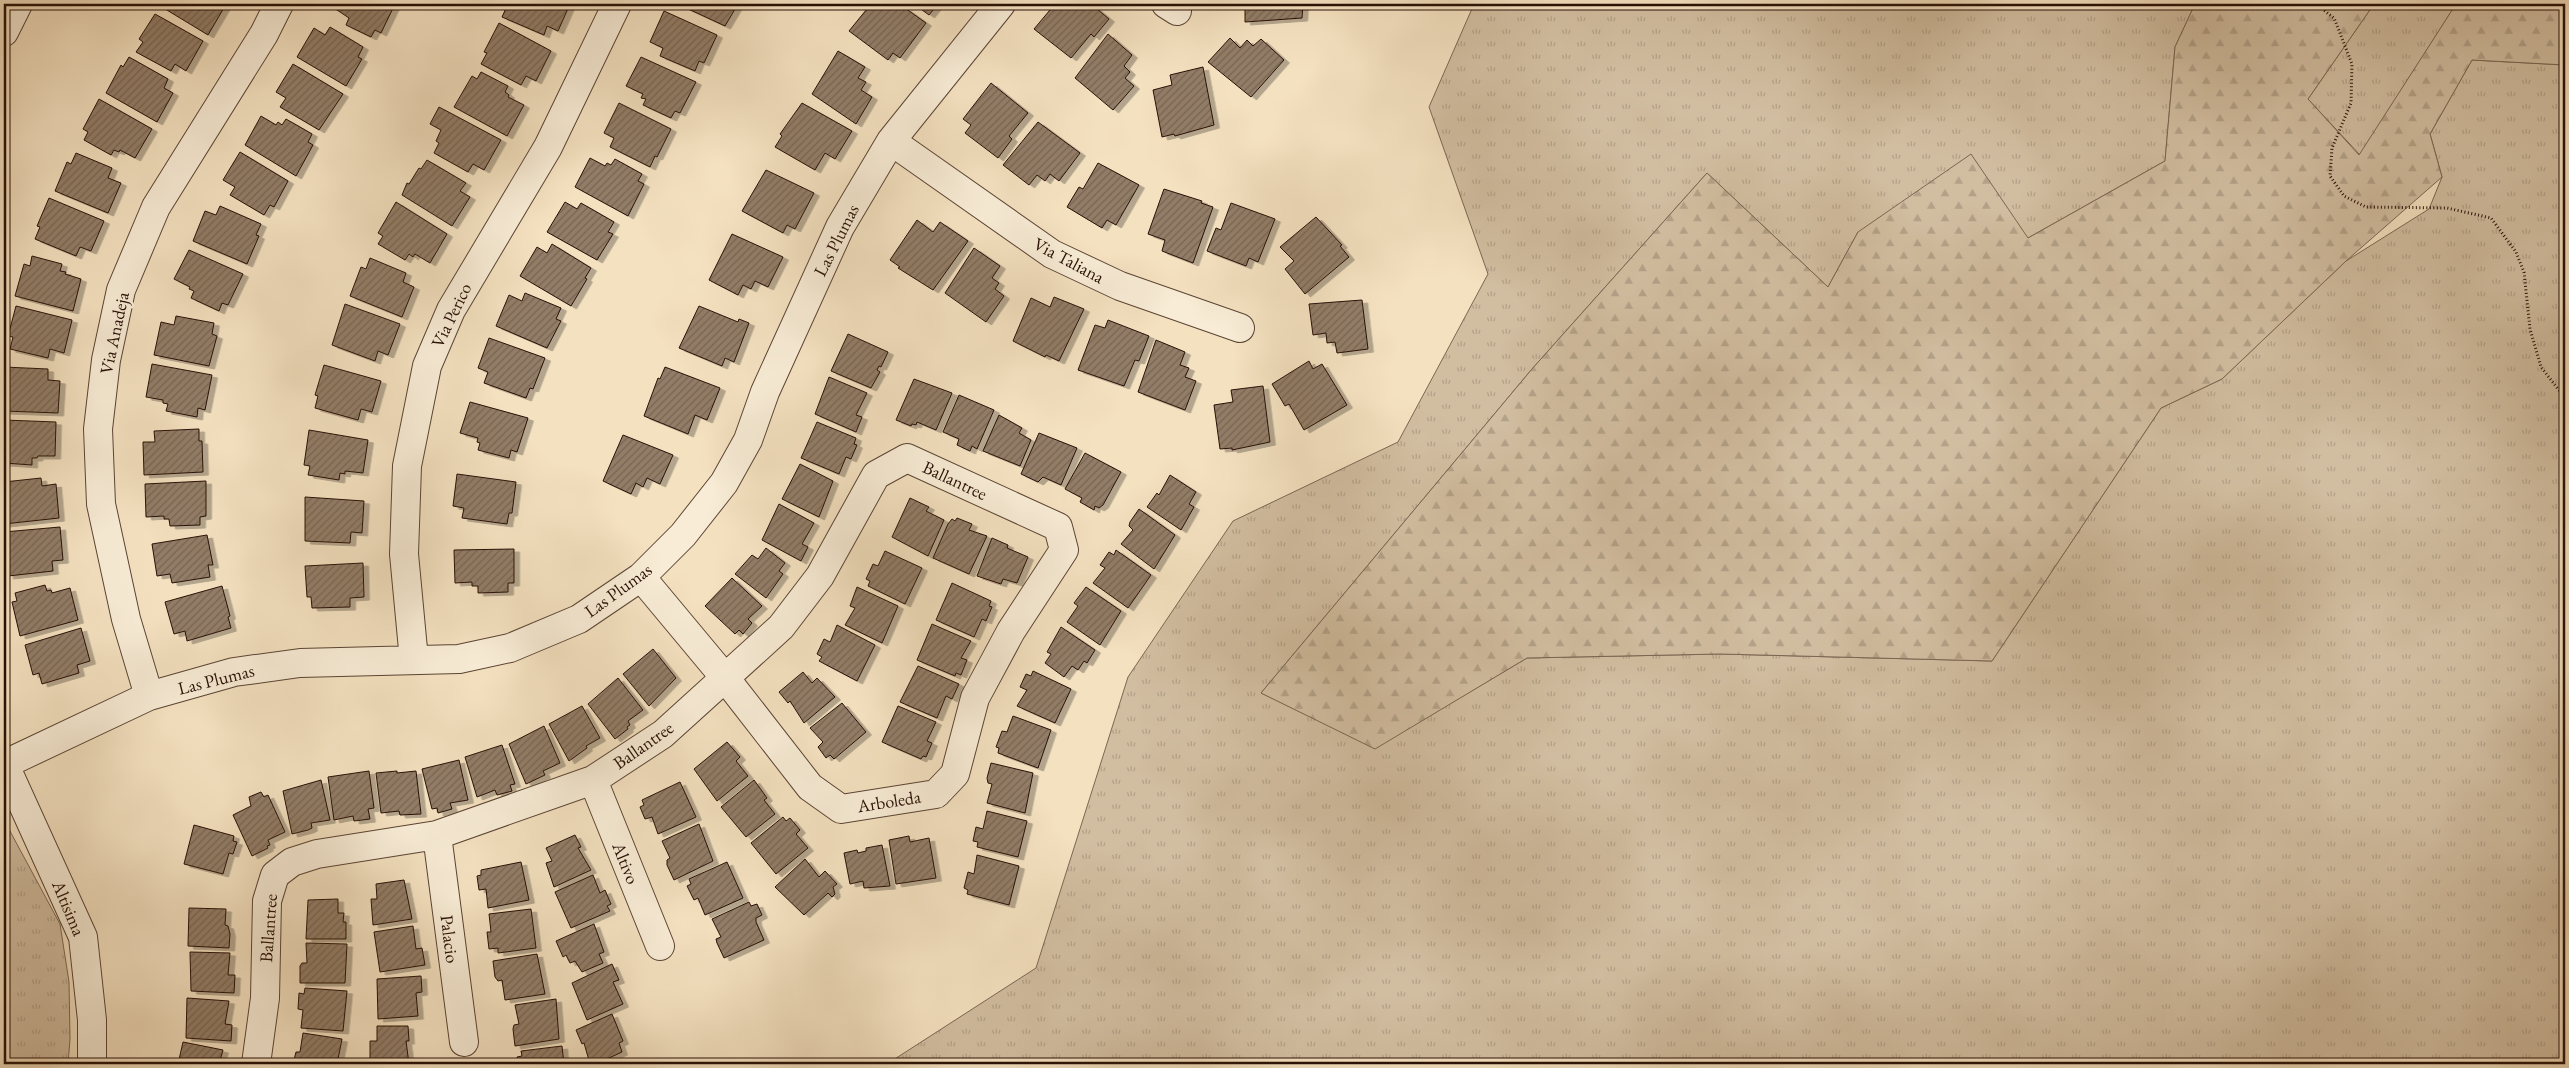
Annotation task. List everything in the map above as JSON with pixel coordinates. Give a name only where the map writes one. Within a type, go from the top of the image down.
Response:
[{"type":"street","points":[[4,32],[18,4]]},
{"type":"street","name":"Via Anadeja","points":[[149,696],[126,619],[101,504],[98,429],[106,360],[121,290],[156,207],[264,34],[279,4]]},
{"type":"street","name":"Via Perico","points":[[414,660],[404,554],[407,466],[427,366],[451,310],[548,147],[617,4]]},
{"type":"street","name":"Las Plumas","points":[[4,764],[149,696],[234,672],[300,663],[459,659],[510,648],[579,619],[641,578],[683,534],[724,484],[748,440],[769,384],[840,228],[891,141],[1001,4]]},
{"type":"street","name":"Via Taliana","points":[[891,141],[1052,254],[1120,286],[1240,328]]},
{"type":"street","name":"Ballantree","points":[[256,1064],[265,998],[267,901],[274,875],[292,862],[317,854],[437,835],[592,780],[662,734],[726,679],[781,627],[820,576],[876,475],[907,458],[1058,527],[1064,550]]},
{"type":"street","name":"Arboleda","points":[[641,578],[726,679],[810,787],[841,809],[936,794],[956,774],[975,698],[1011,631],[1064,550]]},
{"type":"street","name":"Altisima","points":[[4,764],[84,936],[92,1020],[92,1064]]},
{"type":"street","name":"Altivo","points":[[592,780],[660,946]]},
{"type":"street","name":"Palacio","points":[[437,835],[464,1042]]},
{"type":"path","points":[[2316,4],[2334,18],[2352,64],[2351,103],[2332,148],[2330,176],[2344,196],[2366,206],[2447,208],[2491,218],[2516,252],[2524,272],[2530,329],[2541,367],[2565,398]]},
{"type":"green space","points":[[1474,4],[2195,4],[2175,47],[2165,161],[2028,238],[1858,232],[1828,287],[1707,173],[1532,369],[1261,693],[1375,748],[1527,658],[1720,654],[1992,661],[2161,408],[2222,379],[2346,261],[2429,209],[2442,177],[2430,134],[2472,60],[2565,65],[2565,1064],[887,1064],[1036,968],[1128,677],[1233,521],[1398,442],[1488,274],[1429,107]]},
{"type":"green space","points":[[2195,4],[2374,4],[2308,99],[2359,155],[2456,4],[2565,4],[2565,65],[2472,60],[2430,134],[2442,177],[2346,261],[2222,379],[2161,408],[1992,661],[1720,654],[1527,658],[1375,749],[1261,693],[1532,369],[1707,173],[1828,287],[1858,232],[1971,154],[2028,238],[2165,161],[2175,47]]},
{"type":"green space","points":[[2374,4],[2456,4],[2360,155],[2308,99]]},
{"type":"green space","points":[[4,820],[60,924],[69,982],[70,1039],[68,1064],[4,1064]]},
{"type":"building","points":[[157,4],[220,4],[225,6],[208,35]]},
{"type":"building","points":[[328,4],[395,4],[381,33],[375,30],[371,37],[346,25],[349,18]]},
{"type":"building","points":[[505,4],[570,4],[558,31],[547,26],[544,35],[502,17],[507,6]]},
{"type":"building","points":[[685,4],[738,4],[725,26],[684,7]]},
{"type":"building","points":[[871,4],[895,4],[904,10],[905,8],[926,23],[900,58],[893,53],[888,60],[849,31]]},
{"type":"building","points":[[914,4],[938,4],[929,15]]},
{"type":"building","points":[[1055,4],[1091,4],[1109,19],[1094,37],[1091,34],[1071,58],[1034,29]]},
{"type":"building","points":[[1245,4],[1303,4],[1302,18],[1245,22]]},
{"type":"building","points":[[664,11],[717,35],[704,63],[699,61],[695,71],[660,56],[663,48],[650,42]]},
{"type":"building","points":[[155,14],[203,41],[186,71],[175,64],[171,71],[136,52],[143,42],[139,39]]},
{"type":"building","points":[[499,23],[551,51],[536,81],[526,76],[521,85],[481,64],[487,53],[484,52]]},
{"type":"building","points":[[330,27],[363,47],[358,57],[362,59],[346,86],[297,57],[314,28],[325,35]]},
{"type":"building","points":[[1108,34],[1132,55],[1124,66],[1130,72],[1125,78],[1134,86],[1113,110],[1075,78]]},
{"type":"building","points":[[1230,38],[1240,48],[1247,40],[1253,46],[1261,39],[1284,60],[1251,97],[1208,62]]},
{"type":"building","points":[[838,51],[865,67],[858,78],[866,82],[861,90],[872,97],[856,124],[812,94]]},
{"type":"building","points":[[129,57],[168,79],[164,88],[173,93],[157,122],[106,93],[121,65],[123,67]]},
{"type":"building","points":[[641,57],[696,82],[680,113],[675,111],[671,118],[643,105],[646,99],[641,98],[643,94],[626,86]]},
{"type":"building","points":[[293,64],[343,94],[319,130],[280,107],[286,98],[276,92]]},
{"type":"building","points":[[1203,67],[1214,125],[1175,136],[1174,134],[1162,137],[1153,90],[1172,85],[1170,75]]},
{"type":"building","points":[[481,72],[508,86],[505,92],[509,95],[508,97],[524,105],[507,136],[454,107],[472,76],[477,79]]},
{"type":"building","points":[[991,83],[1028,113],[1009,136],[1012,139],[998,158],[965,133],[971,125],[963,119]]},
{"type":"building","points":[[99,99],[152,129],[135,158],[120,150],[119,152],[114,150],[111,155],[84,140],[88,132],[83,129]]},
{"type":"building","points":[[619,103],[671,129],[650,167],[610,147],[614,138],[604,133]]},
{"type":"building","points":[[802,103],[852,131],[835,159],[825,153],[815,170],[775,147],[782,136],[780,134]]},
{"type":"building","points":[[439,107],[501,140],[484,170],[473,164],[468,172],[434,153],[439,143],[436,141],[441,130],[430,124]]},
{"type":"building","points":[[261,116],[276,125],[278,122],[282,125],[286,119],[312,134],[308,142],[313,145],[296,176],[245,145]]},
{"type":"building","points":[[1038,122],[1080,153],[1059,181],[1050,174],[1045,181],[1037,175],[1029,185],[1003,165]]},
{"type":"building","points":[[240,152],[288,181],[274,207],[270,205],[264,215],[230,195],[235,187],[223,180]]},
{"type":"building","points":[[76,153],[112,168],[108,178],[121,183],[108,213],[55,191],[67,162],[71,164]]},
{"type":"building","points":[[590,158],[605,166],[607,163],[611,165],[615,159],[642,174],[638,181],[644,184],[628,216],[575,187]]},
{"type":"building","points":[[427,160],[466,183],[460,191],[470,197],[452,226],[402,195],[407,183],[409,184],[419,168],[421,169]]},
{"type":"building","points":[[1098,163],[1139,185],[1116,225],[1107,220],[1102,228],[1067,207],[1079,187],[1083,189]]},
{"type":"building","points":[[766,170],[814,193],[795,229],[787,225],[783,233],[742,211]]},
{"type":"building","points":[[1164,189],[1202,201],[1201,203],[1213,207],[1193,263],[1162,251],[1165,240],[1148,234]]},
{"type":"building","points":[[49,198],[104,221],[91,251],[80,247],[76,256],[35,239],[40,227],[37,226]]},
{"type":"building","points":[[396,202],[447,234],[430,263],[415,254],[413,257],[409,254],[405,260],[378,244],[383,236],[378,233]]},
{"type":"building","points":[[565,202],[577,209],[581,203],[614,222],[608,232],[613,234],[597,260],[547,232]]},
{"type":"building","points":[[1231,203],[1275,219],[1258,262],[1249,258],[1246,266],[1207,251],[1216,228],[1221,230]]},
{"type":"building","points":[[220,206],[261,224],[256,235],[259,236],[247,264],[193,241],[205,211],[216,215]]},
{"type":"building","points":[[1316,217],[1342,245],[1340,246],[1349,257],[1305,294],[1285,269],[1294,261],[1280,247]]},
{"type":"building","points":[[917,220],[933,232],[940,222],[968,241],[933,290],[898,268],[900,267],[890,260]]},
{"type":"building","points":[[732,234],[783,257],[768,287],[755,281],[751,289],[743,285],[738,295],[709,280]]},
{"type":"building","points":[[552,244],[591,268],[585,278],[587,279],[571,306],[520,276],[537,247],[547,253]]},
{"type":"building","points":[[974,248],[1000,266],[992,278],[999,283],[995,289],[1004,296],[986,322],[945,293]]},
{"type":"building","points":[[189,250],[243,274],[228,305],[222,303],[219,311],[191,298],[194,291],[174,279]]},
{"type":"building","points":[[32,256],[62,264],[60,271],[81,279],[73,311],[15,296],[24,264],[30,266]]},
{"type":"building","points":[[370,258],[406,273],[403,282],[414,287],[402,317],[350,296],[361,267],[366,269]]},
{"type":"building","points":[[525,293],[561,308],[556,319],[561,321],[547,348],[496,326],[509,295],[522,301]]},
{"type":"building","points":[[1054,297],[1084,309],[1059,361],[1046,355],[1045,357],[1013,341],[1031,298],[1050,307]]},
{"type":"building","points":[[1362,300],[1368,349],[1337,353],[1335,342],[1327,343],[1326,333],[1313,335],[1309,304]]},
{"type":"building","points":[[345,304],[400,324],[388,355],[378,351],[375,361],[332,345]]},
{"type":"building","points":[[16,306],[72,320],[64,353],[50,349],[48,358],[10,349],[13,337],[8,336]]},
{"type":"building","points":[[699,306],[738,322],[739,319],[749,323],[734,362],[725,358],[722,366],[679,348]]},
{"type":"building","points":[[176,316],[214,323],[212,334],[217,336],[209,366],[154,355],[161,322],[174,325]]},
{"type":"building","points":[[1108,320],[1149,336],[1139,361],[1135,360],[1124,386],[1078,370],[1095,325],[1105,328]]},
{"type":"building","points":[[848,334],[888,352],[881,367],[879,366],[877,370],[880,372],[871,388],[831,371]]},
{"type":"building","points":[[489,338],[545,358],[533,389],[530,388],[526,398],[484,383],[488,372],[478,368]]},
{"type":"building","points":[[1156,340],[1185,352],[1180,365],[1189,368],[1185,377],[1196,381],[1185,410],[1138,392]]},
{"type":"building","points":[[1309,361],[1313,369],[1322,364],[1347,405],[1304,430],[1289,404],[1285,406],[1272,384]]},
{"type":"building","points":[[152,364],[212,375],[205,410],[198,408],[197,417],[166,411],[168,404],[163,403],[163,400],[146,397]]},
{"type":"building","points":[[324,365],[381,381],[372,412],[361,409],[358,420],[315,408],[318,396],[315,395]]},
{"type":"building","points":[[4,367],[48,369],[48,380],[60,381],[58,413],[4,411]]},
{"type":"building","points":[[665,367],[720,388],[707,420],[695,415],[688,434],[644,416],[658,378],[660,379]]},
{"type":"building","points":[[829,377],[867,393],[856,415],[862,417],[856,432],[815,414]]},
{"type":"building","points":[[914,379],[952,393],[936,430],[917,422],[916,425],[912,424],[911,426],[896,420]]},
{"type":"building","points":[[1263,386],[1270,442],[1232,450],[1232,448],[1220,449],[1214,405],[1233,402],[1231,390]]},
{"type":"building","points":[[959,395],[994,410],[977,449],[972,446],[970,451],[957,445],[959,439],[943,432]]},
{"type":"building","points":[[470,402],[528,418],[517,452],[511,450],[509,458],[478,450],[480,443],[477,442],[478,438],[460,433]]},
{"type":"building","points":[[999,415],[1022,428],[1019,433],[1031,440],[1020,466],[983,451]]},
{"type":"building","points":[[4,420],[56,422],[55,456],[32,458],[32,465],[4,463]]},
{"type":"building","points":[[817,422],[856,438],[854,444],[857,445],[851,459],[846,457],[839,474],[801,458]]},
{"type":"building","points":[[199,429],[199,441],[202,441],[203,472],[144,475],[143,442],[155,442],[154,431]]},
{"type":"building","points":[[309,430],[368,440],[363,473],[345,471],[345,474],[340,473],[339,480],[308,475],[310,466],[304,465]]},
{"type":"building","points":[[1039,433],[1077,448],[1061,485],[1043,477],[1038,482],[1021,474]]},
{"type":"building","points":[[623,435],[673,455],[660,484],[647,478],[643,487],[636,483],[631,494],[603,481]]},
{"type":"building","points":[[1085,453],[1121,472],[1103,505],[1099,508],[1095,506],[1094,510],[1080,502],[1082,498],[1065,489]]},
{"type":"building","points":[[800,464],[833,481],[819,517],[782,499]]},
{"type":"building","points":[[457,474],[516,482],[512,513],[509,513],[507,524],[462,518],[464,508],[453,506]]},
{"type":"building","points":[[1170,475],[1196,492],[1189,504],[1194,507],[1181,530],[1147,507],[1157,493],[1159,495]]},
{"type":"building","points":[[41,478],[42,486],[56,484],[59,518],[4,524],[4,482]]},
{"type":"building","points":[[206,481],[206,516],[200,517],[200,525],[170,526],[169,519],[164,519],[164,516],[146,517],[145,484]]},
{"type":"building","points":[[305,497],[364,501],[362,533],[351,532],[350,543],[305,541]]},
{"type":"building","points":[[910,498],[929,507],[926,511],[944,520],[928,556],[892,537]]},
{"type":"building","points":[[779,504],[814,523],[802,544],[808,547],[801,561],[762,540]]},
{"type":"building","points":[[1139,509],[1175,535],[1154,569],[1121,544],[1133,530],[1129,526],[1130,522]]},
{"type":"building","points":[[957,518],[972,524],[969,530],[987,536],[969,574],[933,558],[948,524],[952,519],[955,521]]},
{"type":"building","points":[[60,527],[63,560],[52,561],[53,571],[8,576],[7,564],[5,564],[4,532]]},
{"type":"building","points":[[207,535],[213,565],[208,565],[210,577],[172,583],[170,574],[157,576],[152,544]]},
{"type":"building","points":[[992,538],[1008,545],[1007,548],[1028,557],[1017,583],[1003,579],[1001,584],[977,576]]},
{"type":"building","points":[[766,548],[785,563],[779,571],[783,574],[766,598],[735,574],[752,555],[758,559]]},
{"type":"building","points":[[514,549],[514,583],[508,583],[508,592],[478,593],[478,586],[472,586],[472,582],[455,583],[454,550]]},
{"type":"building","points":[[1116,550],[1151,575],[1128,608],[1093,583],[1105,568],[1100,565],[1109,552],[1114,555]]},
{"type":"building","points":[[885,551],[922,568],[905,604],[868,586],[870,581],[866,579],[873,564],[878,566]]},
{"type":"building","points":[[363,563],[364,597],[350,598],[350,607],[312,608],[311,597],[307,597],[305,566]]},
{"type":"building","points":[[732,578],[762,606],[748,619],[752,623],[743,634],[739,630],[735,634],[705,606]]},
{"type":"building","points":[[952,583],[991,601],[989,606],[992,607],[986,621],[982,619],[974,637],[936,620]]},
{"type":"building","points":[[45,585],[47,591],[51,590],[52,593],[70,588],[78,620],[20,636],[12,602],[17,601],[15,593]]},
{"type":"building","points":[[222,586],[230,616],[228,617],[231,628],[187,641],[185,631],[174,634],[165,602]]},
{"type":"building","points":[[857,587],[898,606],[882,643],[845,625],[855,608],[850,606]]},
{"type":"building","points":[[1086,587],[1121,611],[1100,645],[1067,622],[1078,606],[1074,603]]},
{"type":"building","points":[[932,624],[971,641],[961,658],[967,660],[961,675],[956,673],[955,676],[917,660]]},
{"type":"building","points":[[837,625],[875,645],[857,681],[819,661],[822,657],[817,654],[824,639],[830,642]]},
{"type":"building","points":[[1061,627],[1095,650],[1087,663],[1084,661],[1078,670],[1072,666],[1064,677],[1045,663],[1051,654],[1047,652]]},
{"type":"building","points":[[81,628],[90,661],[77,665],[79,673],[42,684],[39,673],[33,675],[25,645]]},
{"type":"building","points":[[653,649],[676,678],[649,706],[623,674]]},
{"type":"building","points":[[918,666],[959,684],[952,699],[946,696],[937,718],[900,702]]},
{"type":"building","points":[[1033,671],[1071,689],[1055,723],[1017,706],[1027,690],[1020,687],[1026,674],[1031,676]]},
{"type":"building","points":[[803,672],[812,683],[817,678],[835,697],[804,723],[790,701],[788,703],[779,692]]},
{"type":"building","points":[[618,678],[643,710],[628,721],[630,725],[627,727],[628,729],[615,739],[588,704]]},
{"type":"building","points":[[842,703],[866,732],[834,759],[830,755],[826,758],[818,747],[823,742],[810,728]]},
{"type":"building","points":[[582,706],[600,738],[586,746],[587,748],[569,761],[549,724]]},
{"type":"building","points":[[898,706],[936,722],[927,741],[932,743],[926,757],[923,756],[921,759],[882,742]]},
{"type":"building","points":[[1013,716],[1051,730],[1038,768],[998,753],[999,748],[996,747],[1002,731],[1007,732]]},
{"type":"building","points":[[544,726],[560,763],[543,771],[545,775],[526,784],[509,744]]},
{"type":"building","points":[[727,742],[740,757],[736,761],[748,776],[717,801],[694,769]]},
{"type":"building","points":[[502,745],[515,784],[510,785],[512,791],[497,795],[495,790],[477,797],[465,757]]},
{"type":"building","points":[[459,760],[468,800],[450,803],[452,809],[438,813],[437,808],[432,809],[422,769]]},
{"type":"building","points":[[991,763],[1033,773],[1025,813],[987,803],[992,784],[988,783],[987,778]]},
{"type":"building","points":[[369,771],[374,808],[368,809],[370,819],[354,821],[353,816],[334,820],[328,777]]},
{"type":"building","points":[[397,771],[397,773],[416,771],[421,814],[400,815],[399,811],[381,813],[376,773]]},
{"type":"building","points":[[321,780],[330,820],[311,823],[312,828],[292,834],[283,791]]},
{"type":"building","points":[[754,780],[767,798],[764,800],[775,814],[746,837],[721,807]]},
{"type":"building","points":[[680,782],[696,817],[658,834],[652,817],[645,819],[640,807],[644,805],[642,800]]},
{"type":"building","points":[[261,792],[264,797],[268,795],[285,832],[268,840],[270,845],[267,846],[268,848],[252,856],[233,815],[251,806],[249,797]]},
{"type":"building","points":[[987,811],[1027,821],[1018,857],[977,847],[978,842],[973,841],[976,827],[983,829]]},
{"type":"building","points":[[783,817],[786,821],[790,818],[800,830],[796,834],[808,848],[776,874],[751,843]]},
{"type":"building","points":[[699,824],[713,861],[674,880],[667,865],[667,860],[670,858],[662,841]]},
{"type":"building","points":[[194,825],[234,836],[233,841],[237,842],[233,854],[229,853],[223,874],[184,864]]},
{"type":"building","points":[[575,835],[581,847],[578,848],[591,870],[554,887],[546,863],[552,861],[546,848]]},
{"type":"building","points":[[909,836],[910,842],[929,838],[936,878],[896,884],[889,840]]},
{"type":"building","points":[[882,845],[890,886],[864,888],[863,881],[850,884],[844,853],[857,850],[858,853],[866,851],[866,848]]},
{"type":"building","points":[[977,855],[1019,866],[1009,905],[967,894],[968,890],[964,888],[968,872],[974,874]]},
{"type":"building","points":[[805,859],[819,877],[825,871],[837,884],[833,887],[835,894],[832,897],[828,893],[804,915],[775,887]]},
{"type":"building","points":[[521,862],[529,900],[488,908],[486,889],[479,890],[477,876],[481,875],[481,870]]},
{"type":"building","points":[[727,862],[743,898],[705,915],[698,898],[694,900],[687,886],[691,884],[689,879]]},
{"type":"building","points":[[593,875],[600,893],[605,890],[611,904],[607,906],[610,911],[571,928],[555,892]]},
{"type":"building","points":[[404,880],[412,919],[373,925],[371,899],[377,899],[376,884]]},
{"type":"building","points":[[338,899],[338,913],[344,913],[343,922],[346,922],[346,939],[306,939],[308,900]]},
{"type":"building","points":[[749,902],[751,906],[757,904],[762,915],[756,918],[756,922],[764,940],[724,958],[716,939],[721,937],[712,919]]},
{"type":"building","points":[[189,908],[226,909],[225,925],[228,926],[230,934],[229,948],[188,946]]},
{"type":"building","points":[[531,909],[536,948],[498,953],[498,948],[489,949],[487,932],[491,932],[489,914]]},
{"type":"building","points":[[594,924],[604,952],[599,954],[603,963],[582,972],[575,961],[570,963],[566,955],[563,957],[556,941]]},
{"type":"building","points":[[413,926],[416,949],[422,948],[425,965],[380,972],[374,932]]},
{"type":"building","points":[[306,943],[347,944],[345,983],[300,983],[300,966],[302,963],[307,963]]},
{"type":"building","points":[[190,952],[230,953],[228,975],[235,975],[234,993],[191,991]]},
{"type":"building","points":[[537,954],[545,994],[505,1000],[502,980],[498,981],[495,977],[493,961]]},
{"type":"building","points":[[612,964],[619,980],[613,982],[623,1004],[587,1020],[572,983]]},
{"type":"building","points":[[421,976],[422,992],[416,993],[418,1016],[378,1019],[377,979]]},
{"type":"building","points":[[305,988],[347,991],[343,1031],[301,1028],[303,1010],[298,1009],[299,993],[304,994]]},
{"type":"building","points":[[187,998],[229,1001],[225,1024],[232,1025],[231,1041],[186,1038]]},
{"type":"building","points":[[556,999],[559,1039],[515,1046],[513,1029],[514,1025],[519,1024],[515,1005]]},
{"type":"building","points":[[612,1014],[623,1041],[619,1043],[622,1052],[596,1064],[590,1064],[584,1043],[582,1044],[576,1030]]},
{"type":"building","points":[[377,1026],[408,1026],[409,1041],[406,1041],[409,1064],[370,1064],[370,1041],[377,1041]]},
{"type":"building","points":[[303,1033],[342,1039],[337,1064],[293,1064],[296,1052],[300,1052]]},
{"type":"building","points":[[183,1042],[223,1050],[219,1064],[178,1064]]},
{"type":"building","points":[[562,1046],[564,1064],[518,1064],[517,1057],[522,1056],[521,1051]]}]
